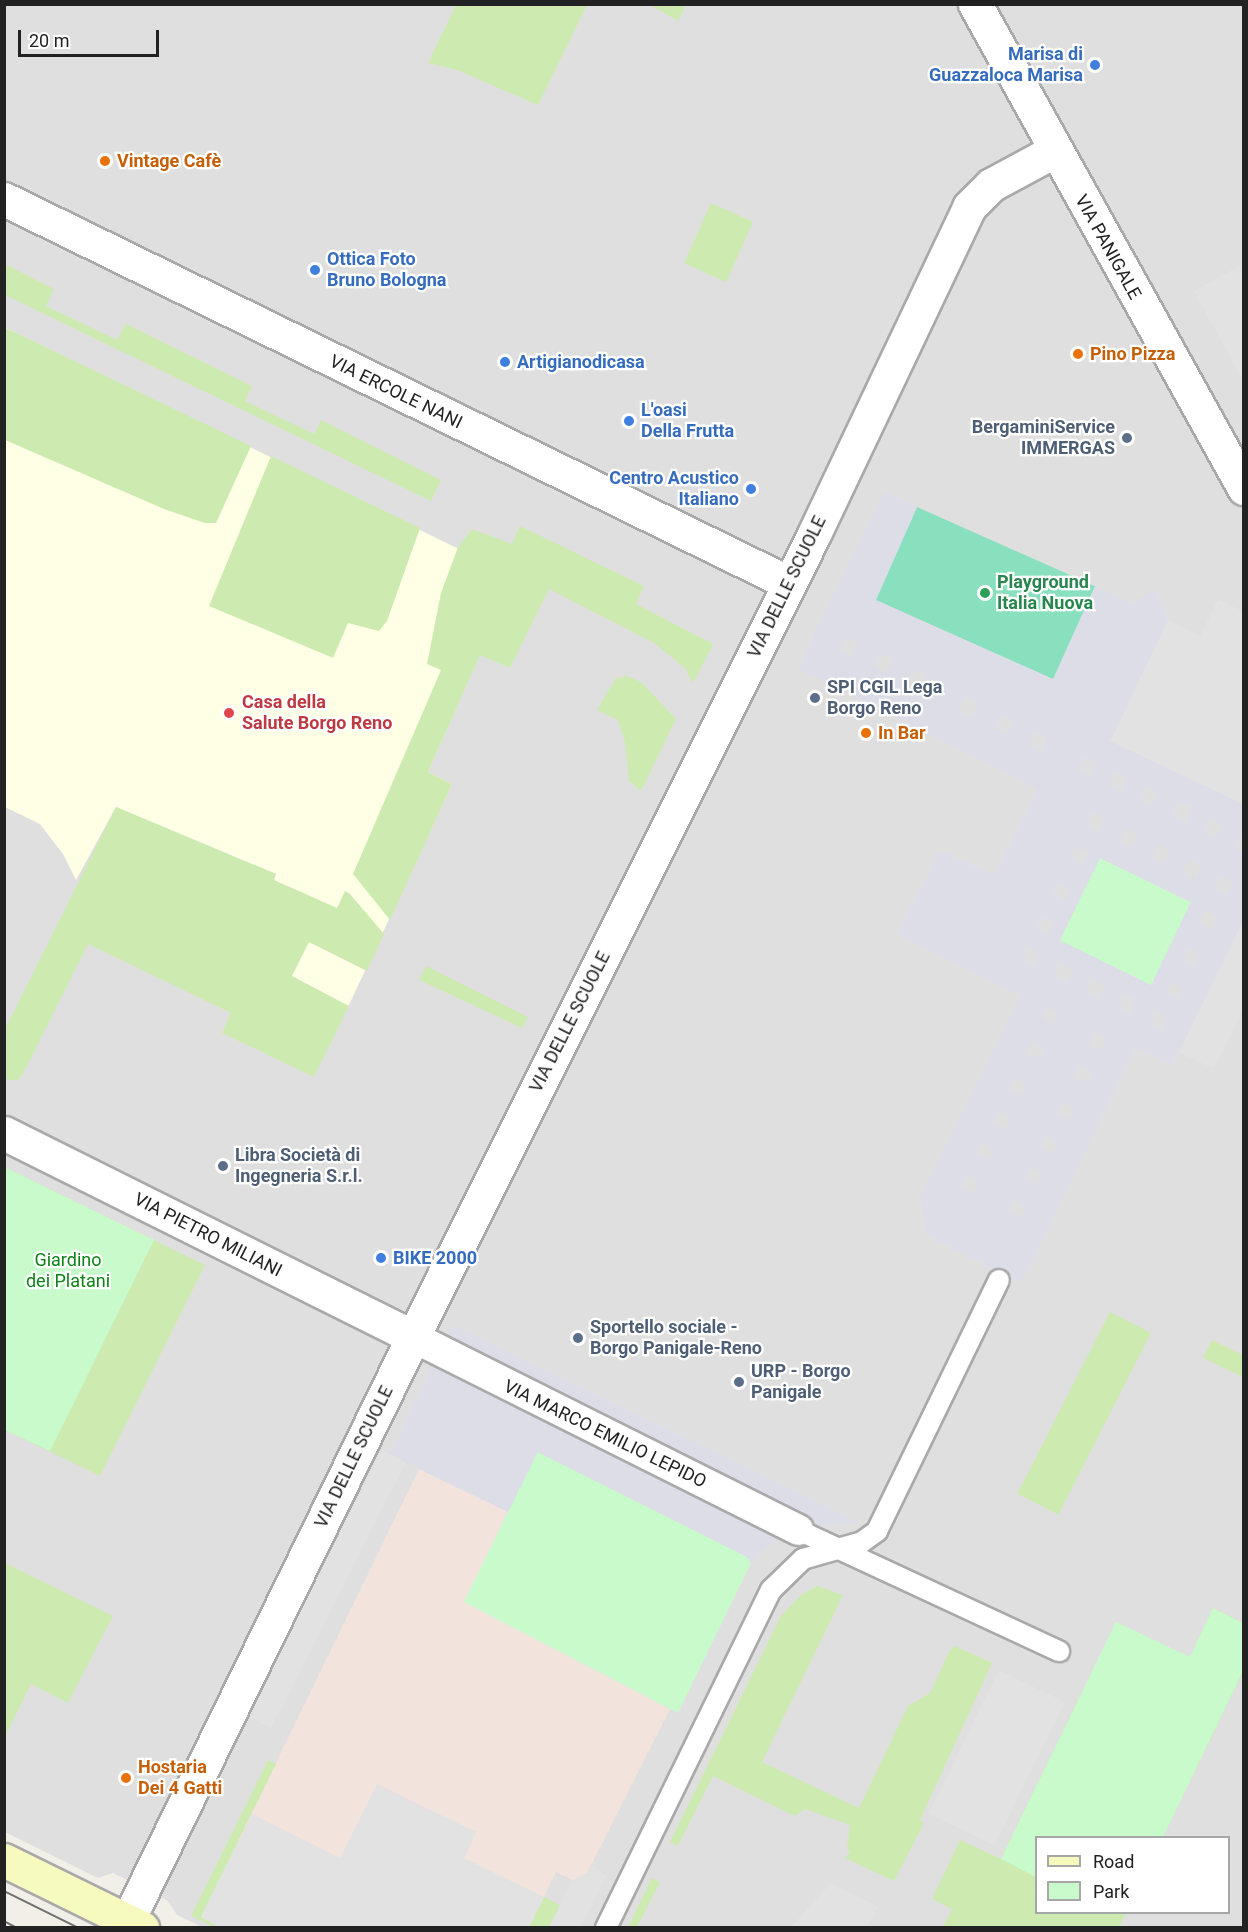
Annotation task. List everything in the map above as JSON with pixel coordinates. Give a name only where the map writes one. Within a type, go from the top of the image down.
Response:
[{"type":"main road","points":[[4,1860],[131,1925]]},
{"type":"street","name":"VIA PANIGALE","points":[[975,4],[1054,151],[1244,488]]},
{"type":"street","name":"VIA DELLE SCUOLE","points":[[131,1925],[413,1337],[789,583],[969,207],[991,185],[1054,151]]},
{"type":"street","name":"VIA ERCOLE NANI","points":[[4,199],[789,583]]},
{"type":"street","name":"VIA PIETRO MILIANI","points":[[4,1133],[413,1337]]},
{"type":"street","name":"VIA MARCO EMILIO LEPIDO","points":[[413,1337],[798,1530]]},
{"type":"lane","points":[[606,1928],[771,1590],[803,1559],[862,1542],[878,1530],[999,1280]]},
{"type":"lane","points":[[798,1530],[1059,1650]]},
{"type":"shaded area","points":[[4,5],[1243,5],[1243,1927],[202,1927],[177,1915],[168,1901],[113,1873],[98,1878],[5,1832]]},
{"type":"shaded area","points":[[1243,264],[1243,381],[1194,291]]},
{"type":"shaded area","name":"Casa della Salute Borgo Reno","points":[[4,327],[514,576],[428,772],[452,784],[348,1007],[239,953],[276,874],[116,807],[76,880],[63,854],[40,824],[5,807]]},
{"type":"shaded area","points":[[884,491],[917,507],[876,600],[1053,679],[1095,586],[1132,603],[1155,589],[1168,620],[1110,741],[1243,804],[1243,835],[1235,847],[1243,852],[1243,921],[1172,1065],[1135,1048],[1022,1283],[927,1236],[920,1198],[1021,996],[897,934],[940,850],[994,876],[1038,789],[798,668]],"holes":[[[845,637],[858,643],[851,656],[839,650]],[[880,654],[893,660],[886,673],[874,667]],[[913,670],[926,676],[919,690],[906,684]],[[965,697],[978,703],[971,717],[958,711]],[[1002,715],[1013,722],[1008,735],[995,729]],[[1035,731],[1047,737],[1041,752],[1028,745]],[[1084,757],[1097,763],[1090,776],[1077,770]],[[1115,772],[1128,778],[1121,792],[1109,786]],[[1146,786],[1158,792],[1152,806],[1140,800]],[[1179,802],[1191,808],[1185,822],[1172,815]],[[1092,812],[1105,818],[1098,832],[1086,825]],[[1210,819],[1223,824],[1216,838],[1204,832]],[[1126,829],[1139,835],[1132,848],[1119,841]],[[1159,844],[1171,851],[1164,864],[1152,858]],[[1075,846],[1088,853],[1082,864],[1070,857]],[[1100,858],[1191,902],[1151,985],[1059,940]],[[1190,860],[1203,865],[1196,879],[1183,872]],[[1221,876],[1233,882],[1227,895],[1215,889]],[[1057,884],[1070,890],[1065,901],[1052,894]],[[1205,911],[1217,917],[1212,929],[1199,922]],[[1041,917],[1054,924],[1048,934],[1036,928]],[[1028,947],[1040,953],[1033,966],[1021,959]],[[1188,948],[1200,954],[1194,966],[1182,960]],[[1060,963],[1073,969],[1066,982],[1053,976]],[[1092,979],[1105,985],[1098,999],[1085,993]],[[1171,982],[1184,988],[1178,999],[1166,992]],[[1123,994],[1136,1000],[1130,1013],[1117,1007]],[[1048,1008],[1060,1014],[1054,1025],[1042,1019]],[[1156,1011],[1168,1017],[1162,1030],[1149,1024]],[[1095,1032],[1108,1038],[1102,1050],[1090,1044]],[[1032,1041],[1044,1047],[1039,1059],[1026,1052]],[[1079,1066],[1092,1072],[1087,1082],[1074,1076]],[[1014,1078],[1027,1084],[1022,1096],[1009,1090]],[[1062,1102],[1075,1108],[1069,1120],[1057,1113]],[[998,1112],[1011,1118],[1005,1129],[993,1123]],[[1046,1136],[1058,1142],[1053,1153],[1040,1147]],[[982,1143],[995,1149],[989,1160],[976,1154]],[[1030,1168],[1043,1174],[1037,1184],[1025,1178]],[[966,1176],[979,1182],[973,1193],[961,1187]],[[1014,1200],[1027,1206],[1021,1217],[1008,1210]]]},
{"type":"shaded area","points":[[1218,600],[1243,611],[1243,804],[1110,742],[1168,620],[1200,636]]},
{"type":"shaded area","points":[[1243,921],[1243,1009],[1214,1069],[1179,1052]]},
{"type":"shaded area","points":[[452,1325],[859,1522],[858,1525],[834,1523],[798,1530],[764,1548],[751,1563],[747,1557],[538,1452],[508,1512],[419,1469],[390,1454]]},
{"type":"shaded area","points":[[382,1450],[406,1462],[271,1728],[247,1716]]},
{"type":"shaded area","points":[[419,1469],[508,1512],[465,1602],[670,1709],[587,1873],[573,1880],[556,1872],[529,1927],[221,1928],[201,1917]]},
{"type":"shaded area","points":[[999,1670],[1065,1702],[994,1846],[929,1814]]},
{"type":"shaded area","points":[[377,1784],[476,1832],[464,1858],[544,1897],[529,1927],[221,1928],[201,1917],[252,1814],[340,1858]]},
{"type":"shaded area","points":[[592,1865],[606,1876],[581,1927],[549,1927],[573,1880],[587,1873]]},
{"type":"shaded area","points":[[830,1884],[878,1906],[867,1927],[791,1927]]},
{"type":"green space","points":[[456,4],[587,5],[538,105],[457,70],[428,63]]},
{"type":"green space","points":[[650,4],[686,5],[678,21]]},
{"type":"green space","points":[[711,203],[753,222],[726,282],[684,263]]},
{"type":"green space","points":[[5,264],[54,289],[46,306],[117,340],[126,324],[252,386],[245,401],[314,434],[321,420],[441,480],[431,501],[5,295]]},
{"type":"green space","points":[[4,327],[251,446],[216,523],[205,523],[164,509],[5,440]]},
{"type":"green space","points":[[271,456],[420,528],[387,621],[379,631],[348,623],[333,658],[209,606]]},
{"type":"green space","name":"Playground Italia Nuova","points":[[917,507],[1095,586],[1054,679],[876,600]]},
{"type":"green space","points":[[520,526],[644,586],[636,604],[713,644],[693,683],[685,668],[654,643],[549,589],[510,668],[480,655],[428,772],[452,784],[390,920],[353,874],[441,670],[427,664],[441,593],[458,547],[472,529],[512,544]]},
{"type":"green space","points":[[627,676],[641,682],[676,719],[641,791],[629,781],[625,743],[618,720],[597,710],[616,678]]},
{"type":"green space","points":[[116,807],[276,874],[274,880],[337,908],[345,891],[384,934],[367,971],[309,942],[292,976],[349,1006],[314,1077],[222,1033],[231,1013],[88,944],[24,1072],[17,1081],[5,1079],[5,1029]]},
{"type":"green space","points":[[1100,858],[1192,903],[1151,985],[1060,941]]},
{"type":"green space","points":[[426,966],[528,1017],[522,1028],[419,980]]},
{"type":"green space","name":"Giardino dei Platani","points":[[4,1167],[205,1265],[100,1476],[5,1430]]},
{"type":"green space","name":"Giardino dei Platani","points":[[4,1167],[154,1240],[50,1451],[5,1430]]},
{"type":"green space","points":[[1110,1312],[1151,1333],[1058,1515],[1017,1494]]},
{"type":"green space","points":[[1212,1340],[1243,1355],[1243,1377],[1203,1358]]},
{"type":"green space","points":[[537,1452],[747,1557],[751,1563],[678,1713],[464,1602]]},
{"type":"green space","points":[[5,1563],[113,1616],[68,1703],[31,1684],[5,1737]]},
{"type":"green space","points":[[817,1586],[843,1595],[762,1762],[859,1808],[908,1706],[930,1693],[950,1650],[955,1646],[992,1663],[920,1820],[924,1823],[894,1881],[845,1858],[850,1851],[847,1848],[850,1825],[805,1809],[795,1816],[713,1776],[678,1846],[670,1842],[781,1616],[801,1595]]},
{"type":"green space","points":[[1213,1608],[1243,1623],[1243,1672],[1163,1836],[1035,1836],[1035,1914],[1126,1914],[1119,1927],[943,1927],[952,1909],[932,1899],[960,1840],[1001,1859],[1081,1694],[1088,1698],[1116,1622],[1190,1657]]},
{"type":"green space","points":[[1213,1608],[1243,1623],[1243,1671],[1163,1836],[1035,1836],[1035,1876],[1001,1859],[1116,1622],[1190,1657]]},
{"type":"green space","points":[[268,1760],[276,1764],[201,1917],[221,1927],[214,1927],[191,1916]]},
{"type":"green space","points":[[652,1878],[660,1882],[637,1927],[628,1927]]},
{"type":"green space","points":[[544,1897],[560,1905],[549,1927],[529,1927]]},
{"type":"tram line","points":[[4,1891],[79,1928]]},
{"type":"tram line","points":[[4,1921],[17,1928]]},
{"type":"place","name":"Marisa di Guazzaloca Marisa","points":[[1095,65]]},
{"type":"place","name":"Vintage Cafè","points":[[105,161]]},
{"type":"place","name":"Ottica Foto Bruno Bologna","points":[[315,270]]},
{"type":"place","name":"Pino Pizza","points":[[1078,354]]},
{"type":"place","name":"Artigianodicasa","points":[[505,362]]},
{"type":"place","name":"L'oasi Della Frutta","points":[[629,421]]},
{"type":"place","name":"BergaminiService IMMERGAS","points":[[1127,438]]},
{"type":"place","name":"Centro Acustico Italiano","points":[[751,489]]},
{"type":"place","name":"Playground Italia Nuova","points":[[985,593]]},
{"type":"place","name":"SPI CGIL Lega Borgo Reno","points":[[815,698]]},
{"type":"place","name":"Casa della Salute Borgo Reno","points":[[229,713]]},
{"type":"place","name":"In Bar","points":[[866,733]]},
{"type":"place","name":"Libra Società di Ingegneria S.r.l.","points":[[223,1166]]},
{"type":"place","name":"BIKE 2000","points":[[381,1258]]},
{"type":"place","name":"Sportello sociale - Borgo Panigale-Reno","points":[[578,1338]]},
{"type":"place","name":"URP - Borgo Panigale","points":[[739,1382]]},
{"type":"place","name":"Hostaria Dei 4 Gatti","points":[[126,1778]]}]
